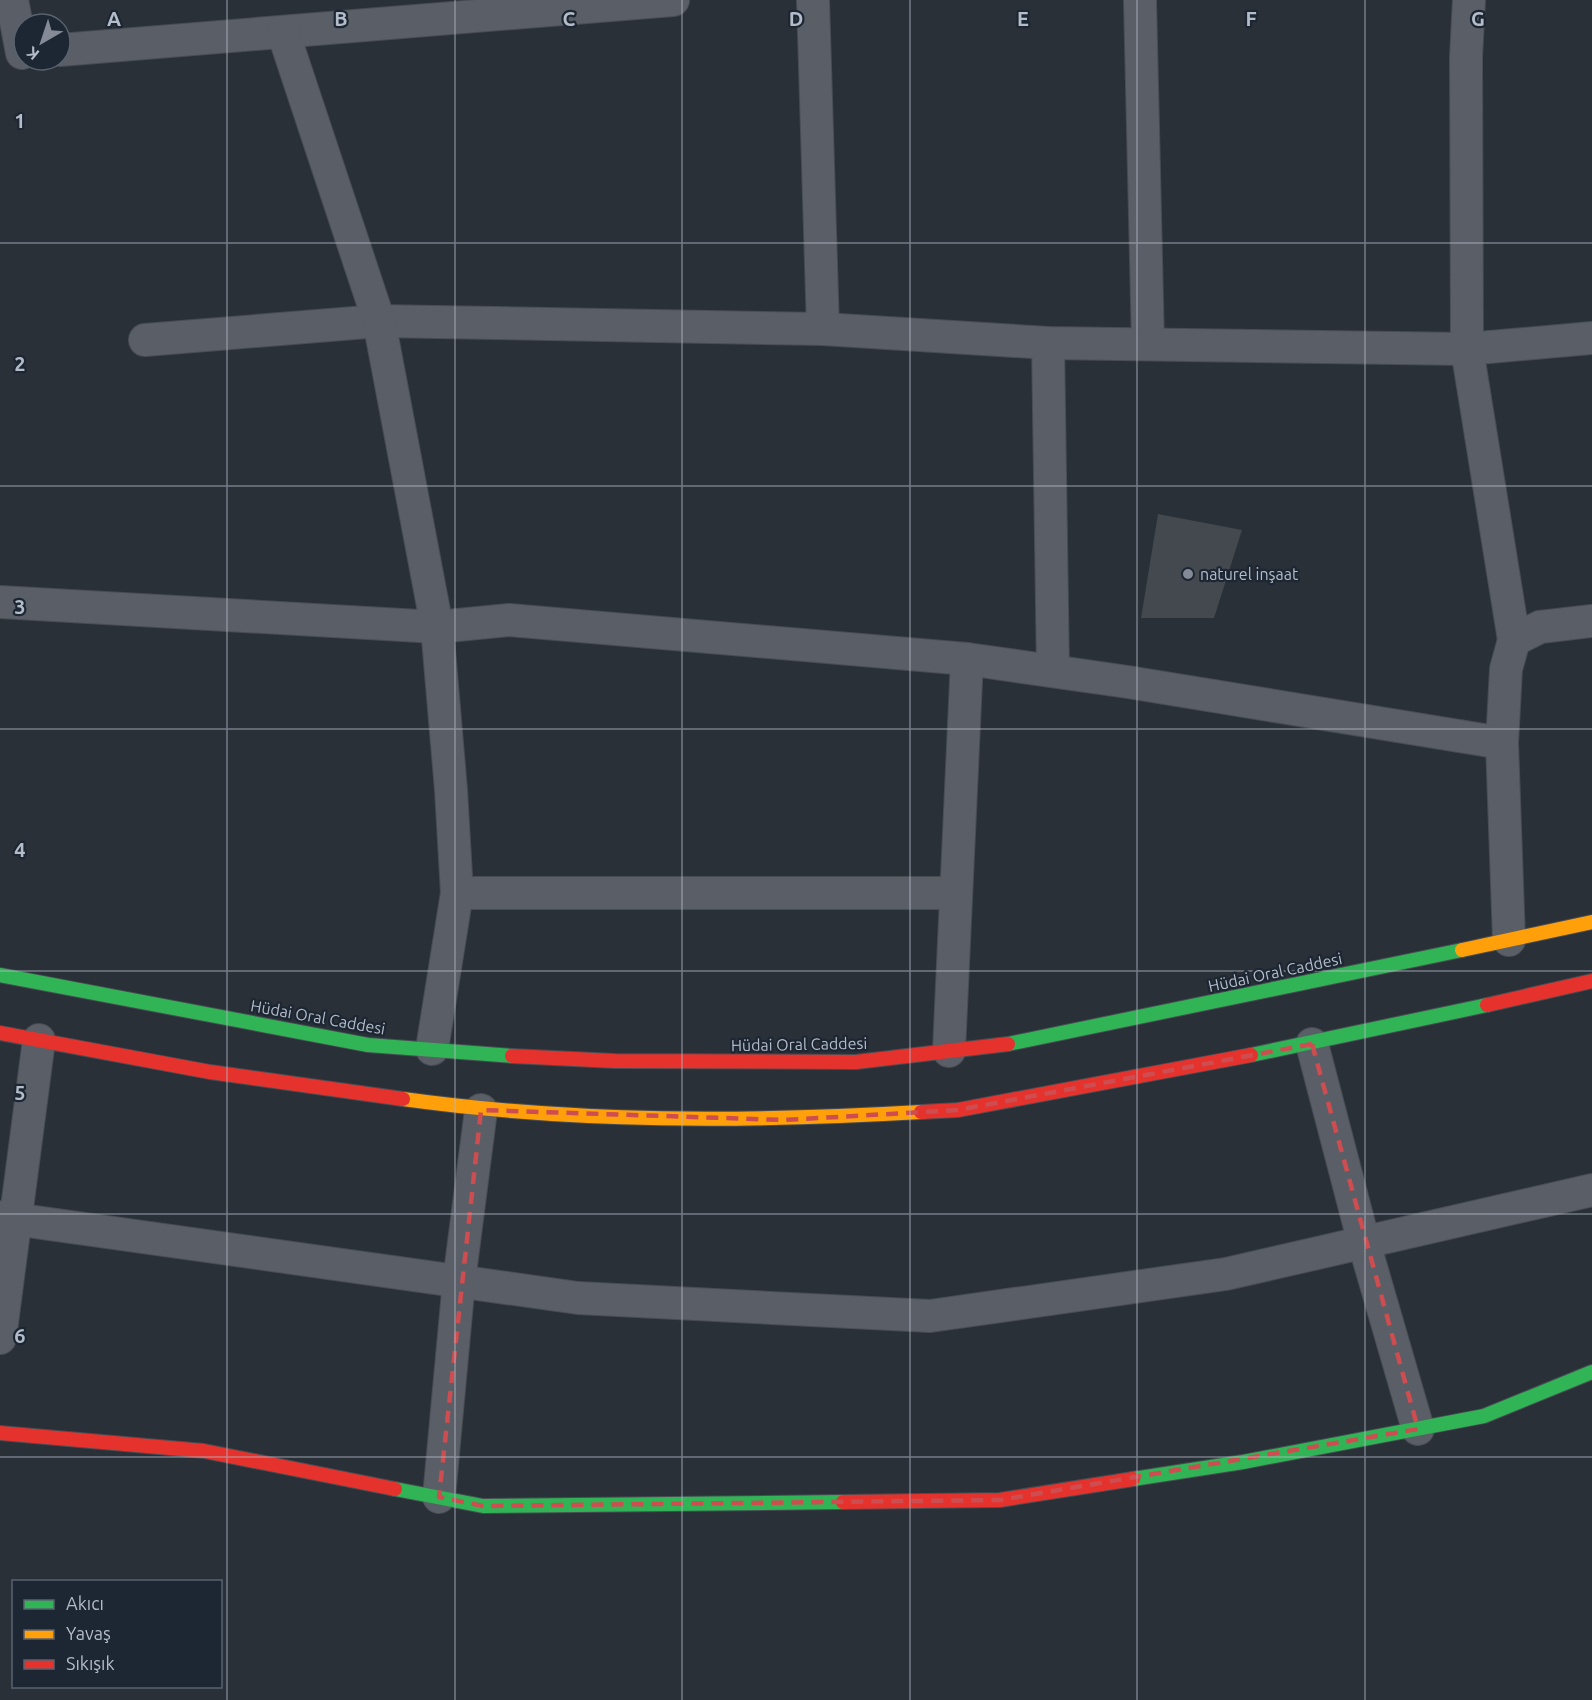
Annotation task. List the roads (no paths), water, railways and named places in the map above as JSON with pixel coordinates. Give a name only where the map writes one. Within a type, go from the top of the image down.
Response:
[{"type":"street","points":[[72,49],[283,32],[471,9],[673,0]]},
{"type":"street","points":[[813,0],[823,329]]},
{"type":"street","points":[[1140,0],[1148,344]]},
{"type":"street","points":[[1469,0],[1466,57],[1467,349],[1514,640],[1506,669],[1502,742],[1509,940]]},
{"type":"street","points":[[283,32],[379,321],[437,627],[452,790],[457,893],[432,1049]]},
{"type":"street","points":[[145,340],[379,321],[823,329],[1048,343],[1467,349],[1592,338]]},
{"type":"street","points":[[1048,343],[1053,671]]},
{"type":"street","points":[[0,603],[437,627],[509,620],[967,659],[1502,742]]},
{"type":"street","points":[[1514,640],[1540,627],[1592,621]]},
{"type":"street","points":[[949,1051],[967,659]]},
{"type":"street","points":[[457,893],[956,893]]},
{"type":"street","name":"Hüdai Oral Caddesi","points":[[0,975],[368,1045],[474,1054],[615,1061],[856,1062],[1018,1043],[1592,922]]},
{"type":"street","points":[[0,1033],[210,1072],[481,1110],[587,1117],[784,1120],[958,1110],[1312,1044],[1592,981]]},
{"type":"street","points":[[0,1338],[8,1218],[39,1040]]},
{"type":"street","points":[[1312,1044],[1364,1243],[1418,1429]]},
{"type":"street","points":[[438,1497],[459,1281],[481,1110]]},
{"type":"street","points":[[8,1218],[578,1298],[930,1316],[1226,1274],[1592,1190]]},
{"type":"street","points":[[0,1433],[204,1451],[483,1506],[1000,1500],[1243,1462],[1484,1416],[1592,1372]]},
{"type":"place","name":"naturel inşaat","points":[[1188,574]]}]
